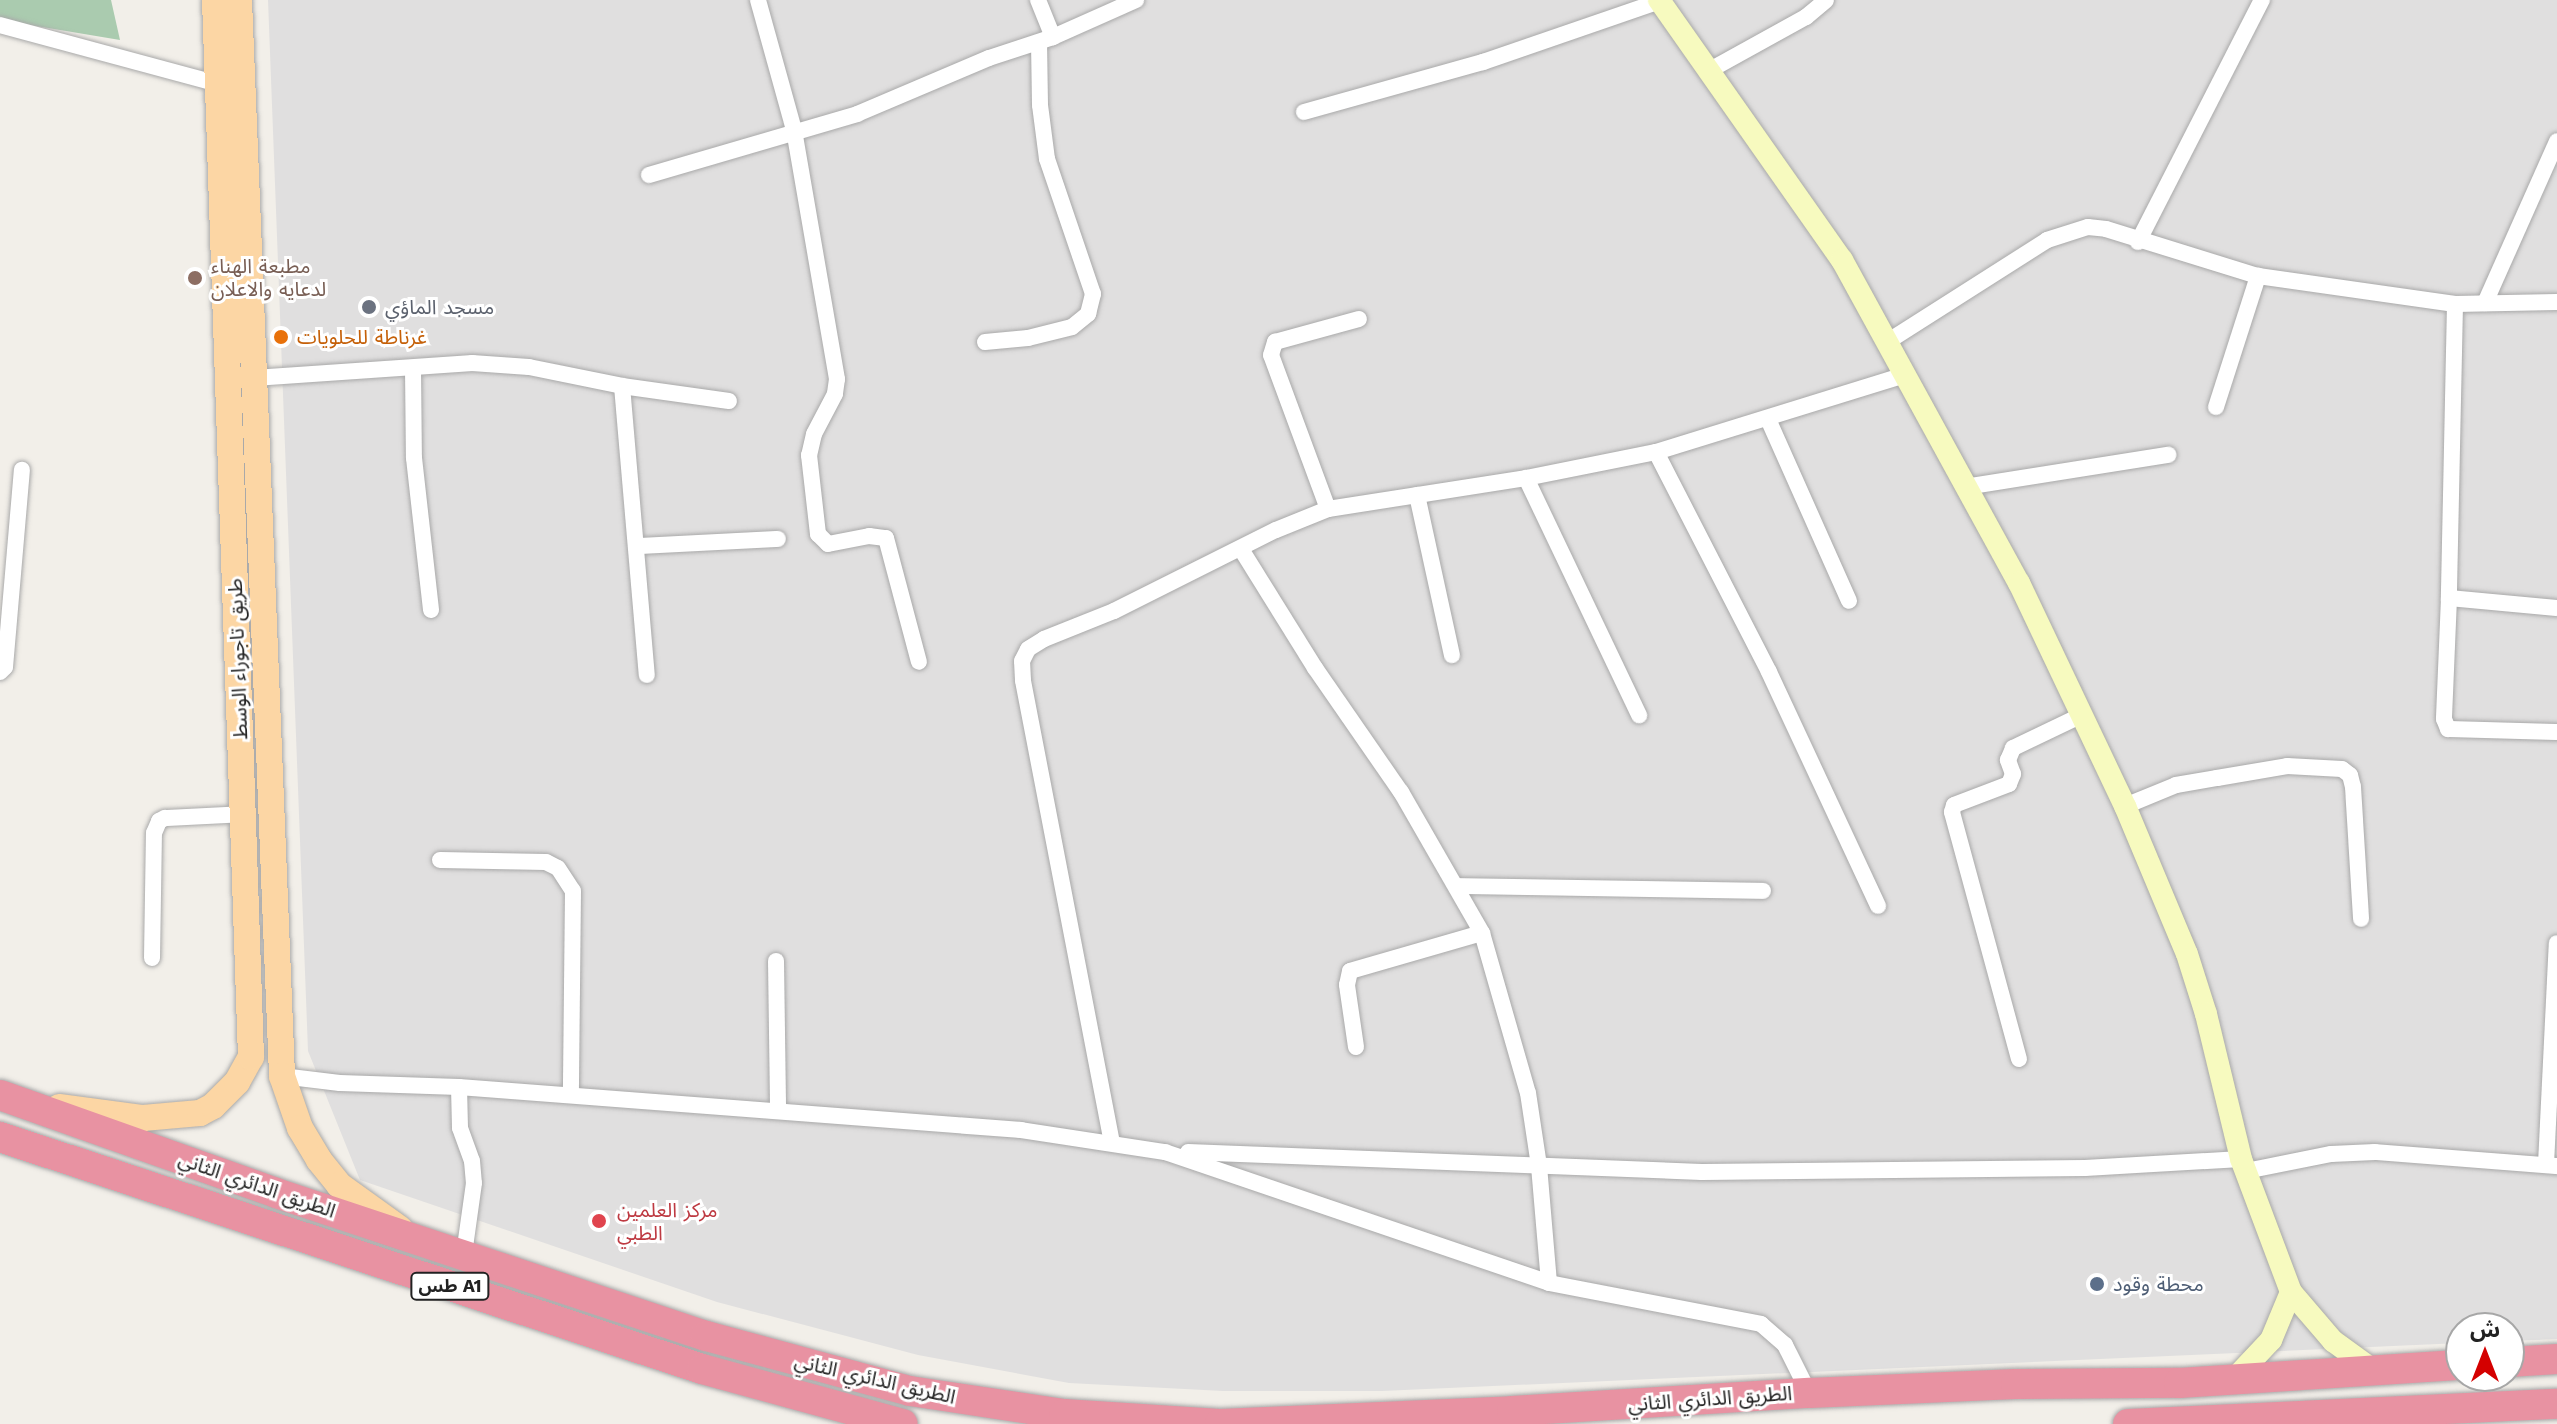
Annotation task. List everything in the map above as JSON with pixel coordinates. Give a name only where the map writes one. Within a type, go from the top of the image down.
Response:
[{"type":"highway","name":"الطريق الدائري الثاني","points":[[8,1098],[276,1193],[407,1234],[706,1336],[910,1391],[1064,1414],[1220,1424],[1527,1411],[1809,1393],[2016,1384],[2179,1383],[2237,1376],[2445,1367]]},
{"type":"highway","name":"الطريق الدائري الثاني","points":[[0,1137],[702,1369],[903,1424]]},
{"type":"highway","points":[[2525,1361],[2557,1359]]},
{"type":"highway","points":[[2525,1368],[2557,1367]]},
{"type":"highway","points":[[2128,1424],[2374,1418],[2557,1404]]},
{"type":"main road","name":"طريق تاجوراء الوسط","points":[[215,0],[219,84],[234,180],[254,378],[282,1076],[300,1128],[339,1185],[407,1234]]},
{"type":"main road","name":"طريق تاجوراء الوسط","points":[[8,1098],[143,1118],[200,1113],[213,1106],[237,1082],[251,1057],[243,814],[234,180],[239,0]]},
{"type":"street","points":[[758,0],[794,130],[837,379],[835,394],[814,434],[809,455],[818,534],[828,544],[869,536],[886,538],[919,662]]},
{"type":"street","points":[[985,342],[1028,338],[1072,327],[1088,314],[1093,294],[1047,159],[1040,105],[1046,40],[1038,0]]},
{"type":"street","points":[[649,175],[857,114],[989,58],[1046,40],[1136,0]]},
{"type":"street","points":[[1710,70],[1806,17],[1826,0]]},
{"type":"street","points":[[2138,242],[2262,0]]},
{"type":"street","points":[[1304,112],[1483,62],[1660,1],[1842,260],[2019,583],[2125,806],[2187,954],[2206,1014],[2244,1165],[2291,1292],[2333,1341],[2373,1370]]},
{"type":"street","points":[[0,25],[219,84]]},
{"type":"street","points":[[2485,303],[2557,141]]},
{"type":"street","points":[[1887,342],[2047,240],[2067,231],[2106,229],[2138,242],[2258,276],[2455,304],[2557,302]]},
{"type":"street","points":[[2216,407],[2258,276]]},
{"type":"street","points":[[2455,304],[2444,719],[2448,729],[2557,732]]},
{"type":"street","points":[[1328,509],[1271,355],[1275,342],[1359,319]]},
{"type":"street","points":[[254,378],[472,363],[529,367],[622,386],[729,401]]},
{"type":"street","points":[[413,369],[414,458],[431,610]]},
{"type":"street","points":[[1112,1143],[1023,680],[1022,661],[1028,649],[1044,639],[1114,611],[1276,530],[1328,509],[1526,478],[1656,452],[1904,375]]},
{"type":"street","points":[[622,386],[647,675]]},
{"type":"street","points":[[1768,419],[1849,601]]},
{"type":"street","points":[[1656,452],[1769,672],[1878,906]]},
{"type":"street","points":[[1965,487],[2168,455]]},
{"type":"street","points":[[0,672],[5,667],[22,470]]},
{"type":"street","points":[[1526,478],[1639,715]]},
{"type":"street","points":[[1417,495],[1452,655]]},
{"type":"street","points":[[638,546],[778,539]]},
{"type":"street","points":[[1241,549],[1315,668],[1401,792],[1458,886],[1482,933],[1528,1093],[1539,1166],[1549,1283]]},
{"type":"street","points":[[2449,598],[2557,608]]},
{"type":"street","points":[[2019,1059],[1952,812],[1954,805],[2009,784],[2013,779],[2008,760],[2013,748],[2082,715]]},
{"type":"street","points":[[2125,806],[2176,785],[2231,775],[2287,766],[2342,769],[2350,775],[2353,787],[2361,919]]},
{"type":"street","points":[[152,958],[154,833],[159,821],[165,818],[243,814]]},
{"type":"street","points":[[440,860],[546,862],[558,868],[573,891],[571,1095]]},
{"type":"street","points":[[1458,886],[1763,891]]},
{"type":"street","points":[[1356,1047],[1347,985],[1350,971],[1482,933]]},
{"type":"street","points":[[282,1076],[340,1083],[459,1087],[1021,1130],[1165,1152],[1702,1172],[2244,1165],[2375,1152],[2551,1165],[2557,943]]},
{"type":"street","points":[[776,961],[778,1111]]},
{"type":"street","points":[[459,1087],[460,1128],[472,1161],[474,1183],[464,1254]]},
{"type":"street","points":[[1165,1152],[1549,1283],[1761,1324],[1785,1345],[1809,1393]]},
{"type":"street","points":[[2237,1376],[2271,1340],[2291,1292]]},
{"type":"shaded area","points":[[268,0],[2557,0],[2557,1339],[2525,1340],[2525,1312],[2445,1312],[2445,1344],[1382,1391],[1223,1391],[1069,1383],[918,1355],[717,1302],[360,1180],[308,1051]]},
{"type":"green space","points":[[0,0],[111,0],[120,40],[0,20]]},
{"type":"place","name":"مطبعة الهناء لدعايه والاعلان","points":[[195,278]]},
{"type":"place","name":"مسجد الماؤي","points":[[369,307]]},
{"type":"place","name":"غرناطة للحلويات","points":[[281,337]]},
{"type":"place","name":"مركز العلمين الطبي","points":[[599,1221]]},
{"type":"place","name":"محطة وقود","points":[[2097,1284]]}]
